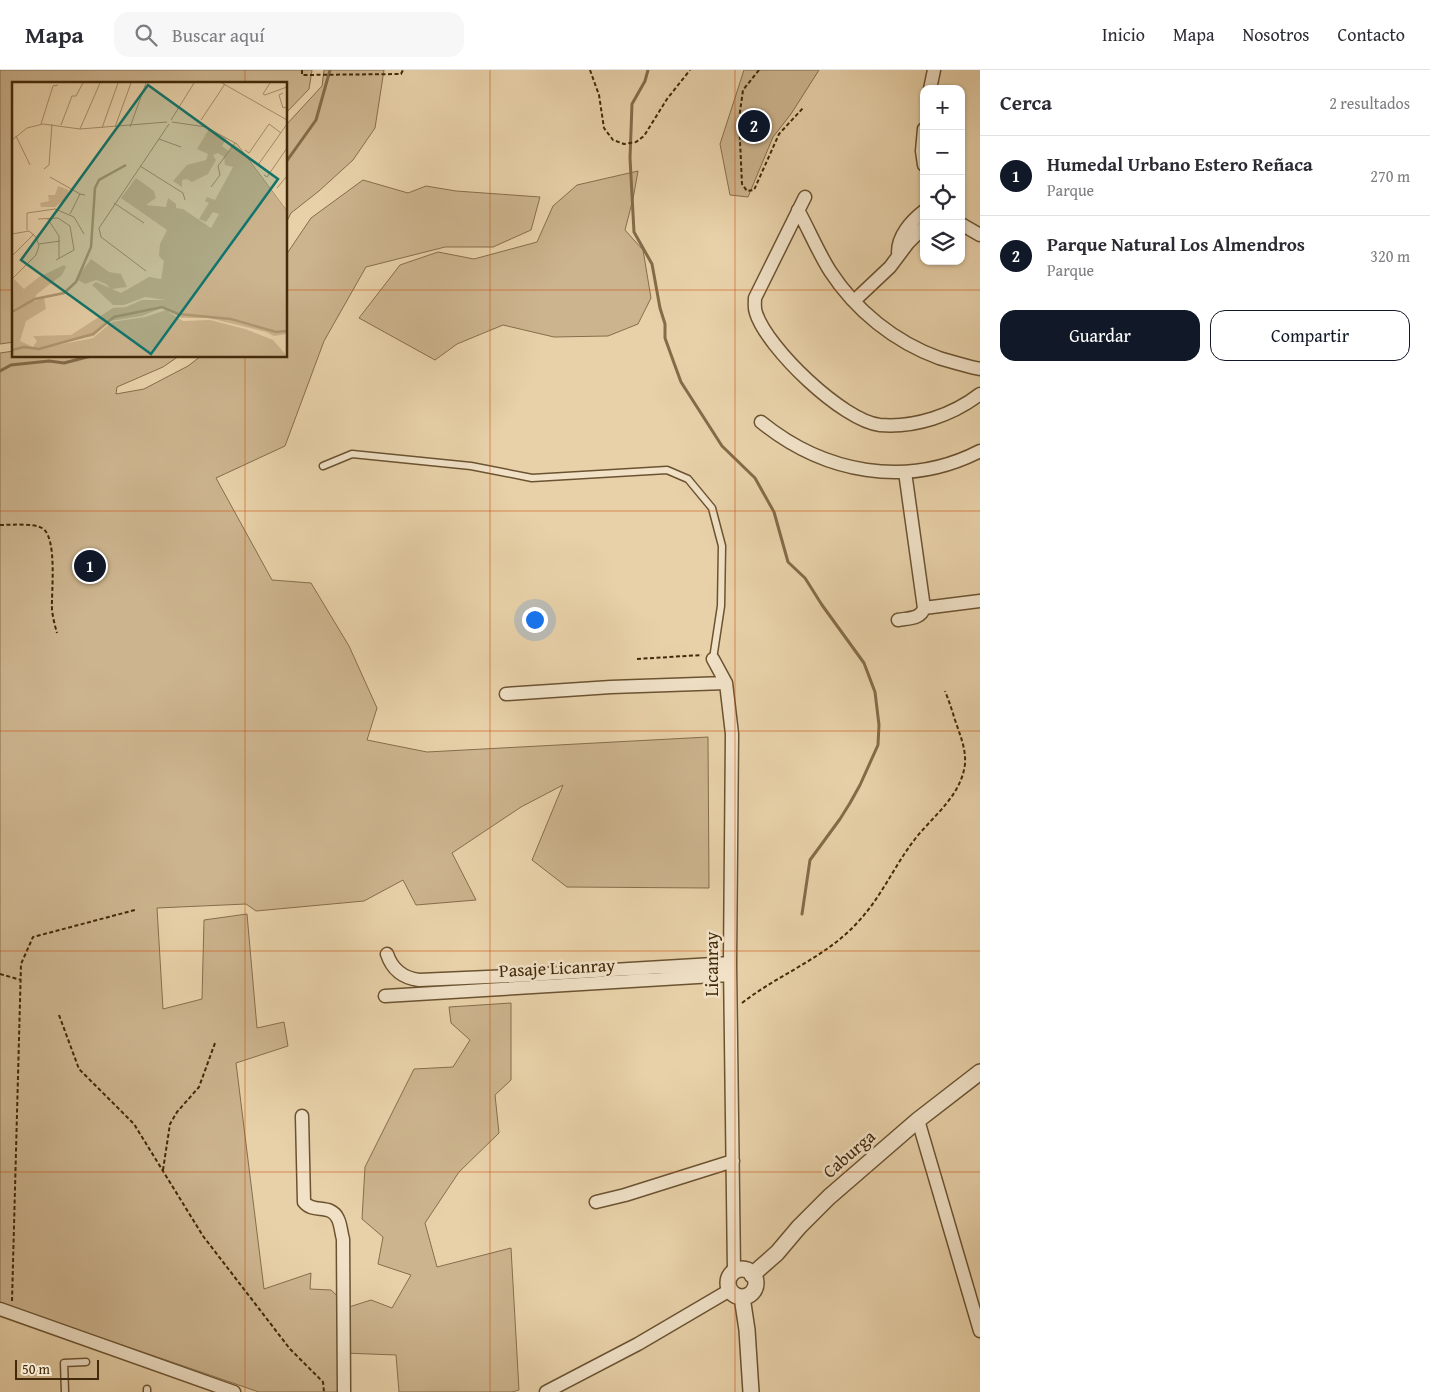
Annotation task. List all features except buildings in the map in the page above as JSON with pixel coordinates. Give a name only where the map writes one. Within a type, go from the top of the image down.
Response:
[{"type":"street","points":[[931,85],[934,70]]},
{"type":"street","points":[[805,197],[755,298],[755,311],[759,320],[777,348],[797,371],[836,403],[859,417],[882,425],[906,424],[934,418],[960,407],[980,394]]},
{"type":"street","points":[[798,210],[811,218],[862,311],[881,326],[918,349],[939,358],[980,369]]},
{"type":"street","points":[[898,257],[898,245],[904,233],[920,215]]},
{"type":"street","points":[[965,226],[980,235]]},
{"type":"street","points":[[857,299],[876,281],[920,230]]},
{"type":"street","points":[[857,299],[922,343],[948,354],[980,362]]},
{"type":"street","points":[[761,422],[787,442],[838,464],[871,471],[905,472],[936,468],[980,451]]},
{"type":"street","points":[[898,620],[918,616],[924,608],[905,472]]},
{"type":"street","points":[[924,608],[980,601]]},
{"type":"street","name":"Licanray","points":[[713,659],[726,683],[732,734],[730,969],[734,1272]]},
{"type":"street","points":[[506,694],[611,687],[726,683]]},
{"type":"street","points":[[387,954],[397,971],[409,978],[419,980],[730,969]]},
{"type":"street","name":"Pasaje Licanray","points":[[385,996],[730,969]]},
{"type":"street","name":"Caburga","points":[[752,1275],[778,1253],[799,1227],[829,1197],[918,1120],[980,1072]]},
{"type":"street","points":[[302,1116],[304,1202],[308,1207],[325,1208],[332,1211],[339,1220],[343,1240],[344,1392]]},
{"type":"street","points":[[918,1120],[980,1331]]},
{"type":"street","points":[[596,1202],[625,1195],[733,1161]]},
{"type":"street","points":[[546,1392],[736,1293],[750,1294],[755,1287],[755,1279],[746,1270],[734,1272],[731,1274],[728,1282],[736,1293],[748,1330],[751,1392]]},
{"type":"street","points":[[6,1311],[234,1392]]},
{"type":"lane","points":[[323,466],[352,454],[471,466],[532,478],[667,470],[688,479],[712,508],[722,546],[721,606],[713,659]]},
{"type":"lane","points":[[65,1392],[64,1364],[86,1362]]},
{"type":"path","points":[[302,70],[302,75],[401,74],[403,70]]},
{"type":"path","points":[[590,70],[599,95],[604,128],[613,140],[624,144],[636,142],[644,136],[666,98],[690,70]]},
{"type":"path","points":[[759,70],[743,90],[739,119],[742,184],[746,191],[754,190],[779,134],[803,108]]},
{"type":"path","points":[[0,525],[35,526],[44,528],[48,534],[52,551],[52,612],[57,633]]},
{"type":"path","points":[[637,658],[704,655],[713,659]]},
{"type":"path","points":[[731,1015],[731,1011],[748,998],[828,949],[850,930],[874,903],[915,839],[951,799],[963,774],[965,755],[962,737],[946,691]]},
{"type":"path","points":[[6,1311],[21,964],[33,937],[135,910]]},
{"type":"path","points":[[0,974],[21,980]]},
{"type":"path","points":[[59,1016],[80,1068],[134,1124],[203,1236],[290,1349],[323,1382],[324,1392]]},
{"type":"path","points":[[163,1170],[170,1124],[199,1087],[215,1043]]},
{"type":"shaded area","points":[[0,70],[312,70],[309,89],[288,111],[288,82],[12,82],[12,342],[0,344]]},
{"type":"shaded area","points":[[324,70],[384,70],[375,128],[353,160],[291,213],[288,219],[288,123],[322,86]]},
{"type":"shaded area","points":[[744,70],[819,70],[791,114],[773,137],[748,197],[730,195],[720,144]]},
{"type":"shaded area","points":[[638,171],[625,230],[643,250],[651,298],[638,324],[608,336],[554,337],[503,325],[457,344],[435,360],[359,318],[400,265],[438,252],[474,259],[537,242],[553,206],[577,185]]},
{"type":"shaded area","points":[[363,180],[408,193],[426,186],[456,191],[540,197],[531,230],[493,247],[445,247],[366,267],[324,341],[285,446],[216,478],[272,580],[311,583],[349,646],[377,708],[367,740],[427,752],[708,737],[709,888],[567,887],[532,860],[563,785],[521,807],[452,853],[476,900],[416,905],[403,880],[364,901],[256,911],[246,904],[157,908],[163,1009],[202,999],[204,920],[247,914],[257,1028],[284,1022],[288,1046],[236,1063],[264,1289],[311,1273],[310,1289],[331,1290],[349,1307],[371,1300],[392,1308],[411,1275],[378,1264],[383,1237],[362,1219],[365,1167],[414,1069],[453,1067],[470,1040],[451,1023],[449,1007],[511,1003],[511,1080],[495,1095],[499,1133],[459,1172],[425,1223],[437,1267],[511,1248],[519,1390],[512,1392],[399,1392],[396,1355],[343,1353],[341,1392],[259,1392],[0,1303],[0,353],[12,351],[12,358],[176,358],[163,367],[117,387],[116,394],[144,389],[188,366],[198,358],[288,358],[288,252],[311,218]]},
{"type":"waterway","points":[[288,159],[316,120],[330,70]]},
{"type":"waterway","points":[[648,70],[645,81],[632,104],[630,158],[634,232],[652,264],[665,324],[665,338],[674,363],[681,382],[722,446],[755,478],[774,512],[788,562],[805,578],[864,663],[875,692],[879,725],[878,745],[850,803],[810,860],[802,914]]},
{"type":"waterway","points":[[0,371],[11,365],[49,361],[64,363],[83,358]]},
{"type":"place","name":"Parque Natural Los Almendros","points":[[754,126]]},
{"type":"place","name":"Humedal Urbano Estero Reñaca","points":[[90,566]]}]
